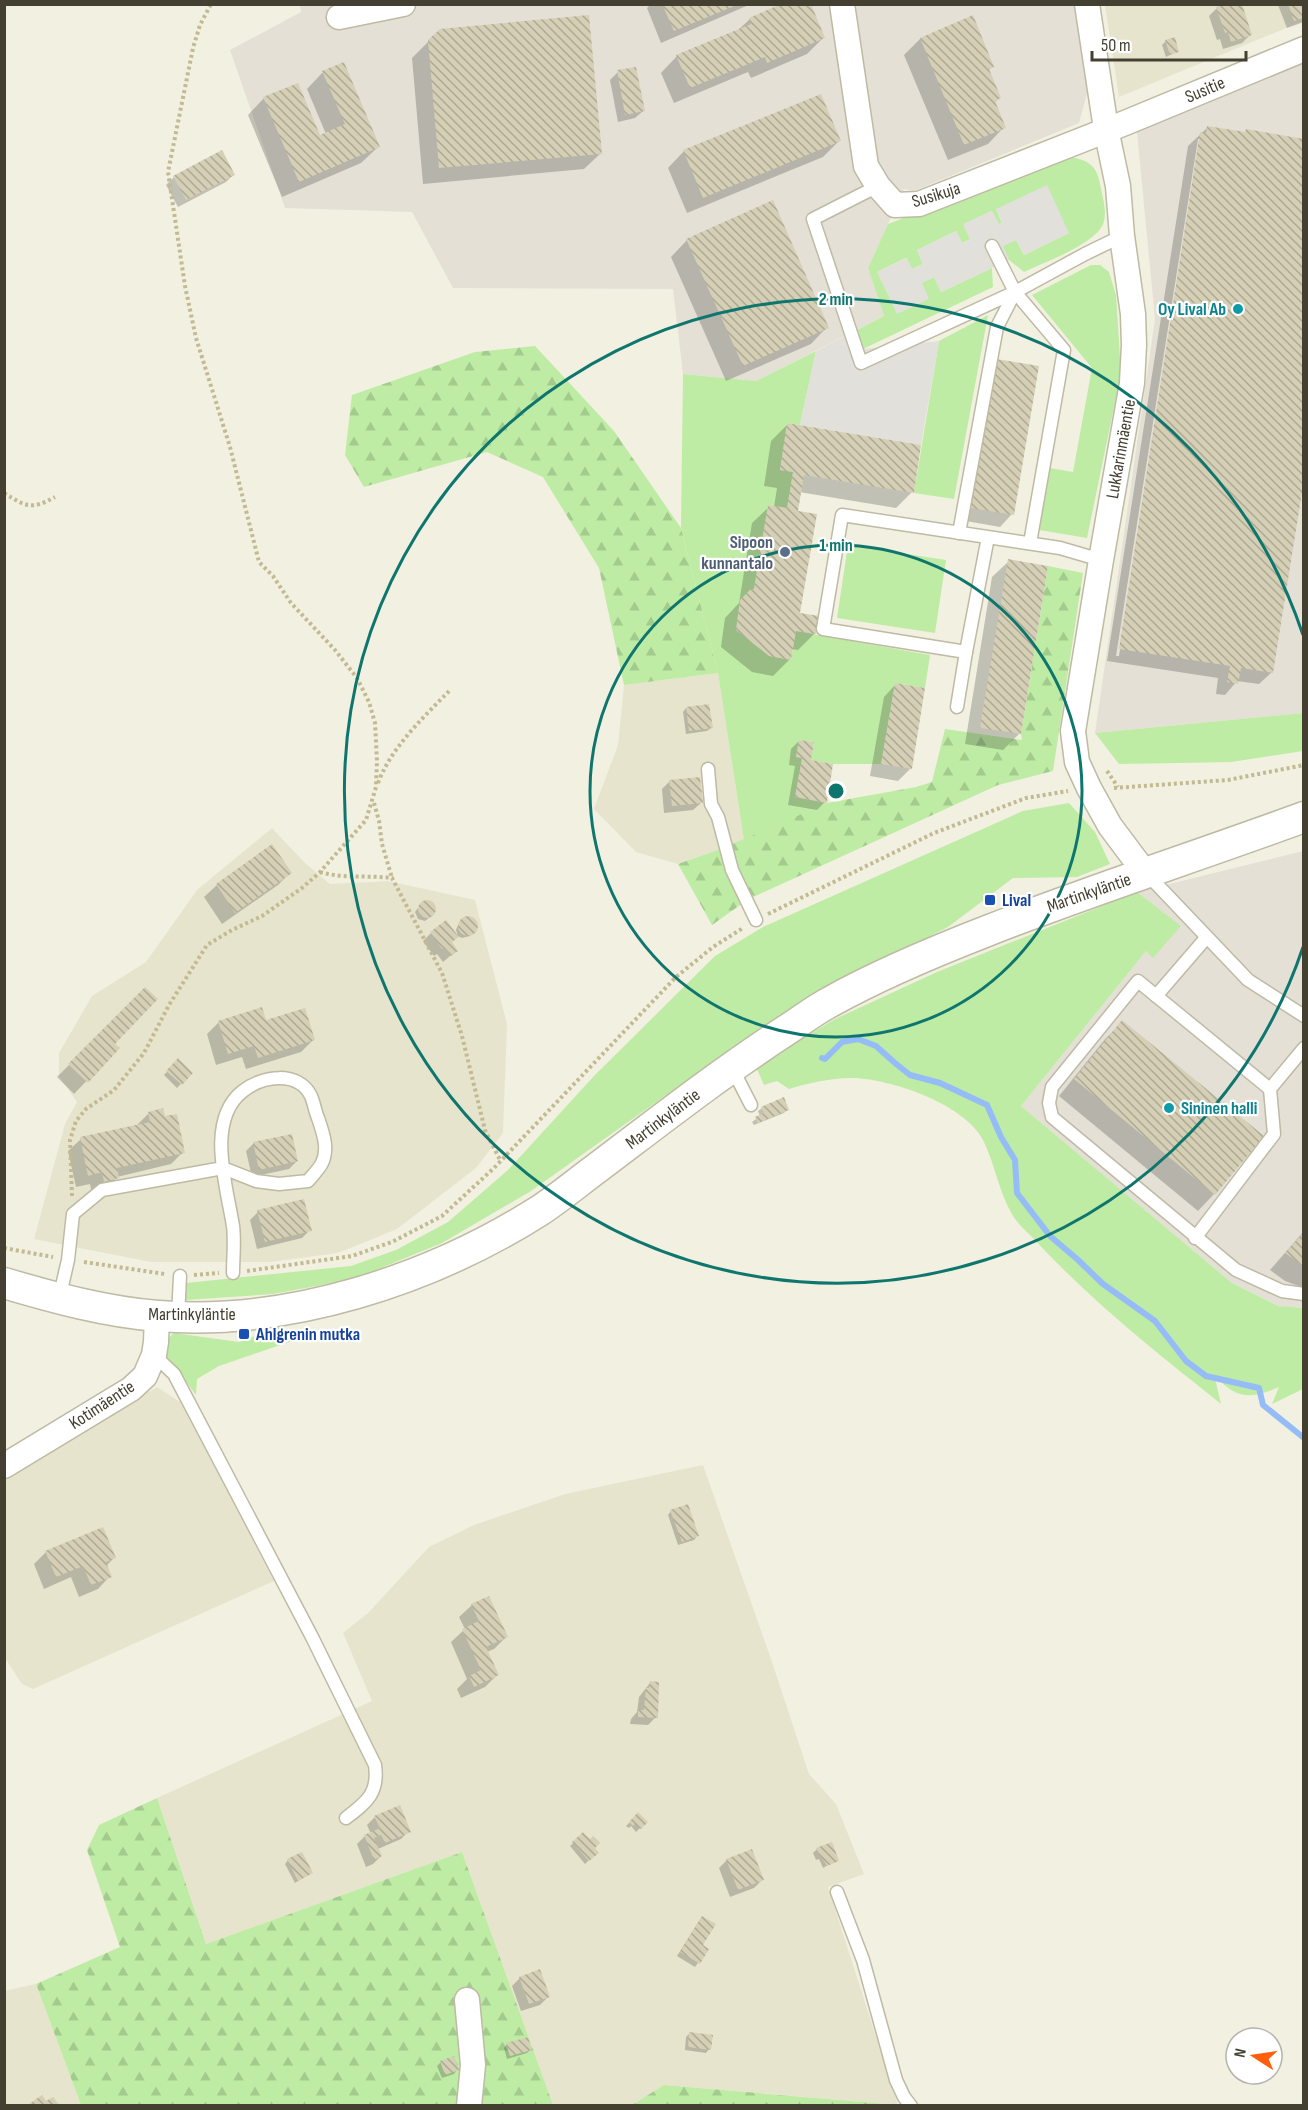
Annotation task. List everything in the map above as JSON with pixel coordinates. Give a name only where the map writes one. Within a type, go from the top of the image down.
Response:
[{"type":"street","points":[[339,17],[403,4]]},
{"type":"street","name":"Susikuja","points":[[842,4],[866,166],[878,186],[895,205],[919,204],[1106,129]]},
{"type":"street","name":"Lukkarinmäentie","points":[[1087,4],[1106,129],[1118,186],[1122,236],[1133,314],[1132,383],[1073,731],[1077,762],[1089,788],[1110,826],[1146,874]]},
{"type":"street","name":"Susitie","points":[[1106,129],[1304,49]]},
{"type":"street","name":"Martinkyläntie","points":[[4,1283],[59,1299],[119,1311],[168,1316],[242,1314],[334,1299],[391,1282],[448,1260],[541,1210],[731,1066],[827,1003],[891,971],[1040,910],[1304,817]]},
{"type":"street","name":"Kotimäentie","points":[[4,1466],[131,1389],[145,1376],[154,1355],[156,1342],[168,1316]]},
{"type":"street","points":[[467,2000],[473,2065],[469,2106]]},
{"type":"lane","points":[[878,186],[813,219],[861,363],[1015,292],[1122,236]]},
{"type":"lane","points":[[992,246],[1015,292],[1064,350],[1030,543]]},
{"type":"lane","points":[[959,533],[997,327],[1015,292]]},
{"type":"lane","points":[[966,652],[823,629],[842,515],[1060,548],[1101,560]]},
{"type":"lane","points":[[957,707],[987,537]]},
{"type":"lane","points":[[708,769],[711,804],[718,817],[732,870],[756,920]]},
{"type":"lane","points":[[1146,874],[1248,980],[1304,1016]]},
{"type":"lane","points":[[1156,996],[1206,938]]},
{"type":"lane","points":[[1270,1089],[1138,981],[1052,1087],[1049,1103],[1052,1117],[1236,1270],[1282,1291],[1304,1294]]},
{"type":"lane","points":[[1195,1238],[1274,1134],[1270,1089],[1304,1048]]},
{"type":"lane","points":[[731,1066],[751,1106]]},
{"type":"lane","points":[[59,1299],[68,1260],[73,1214],[102,1190],[223,1168],[256,1181],[279,1184],[308,1181],[322,1163],[325,1134],[311,1095],[299,1083],[280,1077],[264,1079],[242,1091],[230,1105],[223,1121],[221,1141],[223,1168],[233,1230],[233,1273]]},
{"type":"lane","points":[[168,1316],[180,1276]]},
{"type":"lane","points":[[154,1355],[174,1374],[312,1638],[375,1765],[377,1779],[374,1789],[364,1804],[346,1818]]},
{"type":"lane","points":[[837,1893],[863,1960],[896,2080],[911,2106]]},
{"type":"path","points":[[73,1214],[70,1140],[76,1121],[86,1109],[114,1090],[144,1053],[169,1005],[207,945],[262,916],[302,888],[320,872],[366,820],[376,787],[375,723],[369,702],[357,678],[335,650],[291,603],[273,576],[258,562],[230,447],[196,338],[185,286],[168,172],[193,48],[200,25],[211,4]]},
{"type":"path","points":[[4,493],[21,504],[38,506],[55,497]]},
{"type":"path","points":[[376,787],[382,772],[414,727],[451,689]]},
{"type":"path","points":[[1126,787],[1228,780],[1304,765]]},
{"type":"path","points":[[4,1248],[119,1269],[180,1276],[233,1273],[352,1256],[392,1242],[442,1216],[500,1160],[676,977],[713,947],[756,920],[933,833],[1026,798],[1064,792]]},
{"type":"path","points":[[373,802],[379,821],[382,844],[393,878],[442,973],[462,1036],[485,1130],[500,1160]]},
{"type":"path","points":[[320,872],[338,877],[370,875],[393,878]]},
{"type":"shaded area","points":[[1077,4],[1088,90],[1079,123],[914,191],[904,189],[868,268],[884,316],[756,381],[683,374],[673,289],[453,288],[412,212],[285,208],[230,50],[301,12],[300,5]]},
{"type":"shaded area","points":[[1105,5],[1303,5],[1303,21],[1119,97]]},
{"type":"shaded area","name":"Oy Lival Ab","points":[[1303,59],[1303,713],[1095,733],[1155,319],[1137,132]]},
{"type":"shaded area","points":[[1047,185],[1069,233],[1024,255],[1016,240],[1003,246],[1009,260],[941,292],[934,277],[922,283],[929,299],[897,314],[877,272],[907,258],[912,269],[923,264],[917,250],[956,231],[962,243],[970,240],[963,224],[992,211],[999,224],[1002,222],[996,209]]},
{"type":"shaded area","points":[[855,331],[863,349],[939,341],[921,445],[800,425],[816,351]]},
{"type":"shaded area","points":[[718,673],[744,840],[678,864],[636,852],[594,809],[618,745],[624,685]]},
{"type":"shaded area","points":[[272,828],[304,862],[330,884],[388,881],[475,900],[507,1024],[503,1133],[476,1168],[397,1229],[338,1253],[270,1262],[151,1262],[34,1239],[65,1124],[77,1102],[59,1076],[59,1053],[92,996],[146,962],[197,890]]},
{"type":"shaded area","points":[[1303,851],[1303,1308],[1278,1306],[1232,1283],[1021,1106],[1146,951],[1153,957],[1180,926],[1137,892]]},
{"type":"shaded area","points":[[157,1387],[180,1402],[274,1581],[33,1689],[22,1684],[5,1658],[4,1478]]},
{"type":"shaded area","points":[[703,1465],[809,1774],[836,1804],[864,1874],[828,1887],[898,2105],[665,2085],[632,2105],[553,2105],[462,1852],[206,1944],[157,1798],[372,1701],[343,1633],[368,1613],[429,1547],[474,1525],[565,1494]]},
{"type":"shaded area","points":[[36,1984],[81,2105],[5,2105],[4,1991]]},
{"type":"green space","points":[[1064,156],[1084,160],[1096,171],[1104,202],[1105,217],[1100,229],[1092,237],[1070,251],[1024,272],[1009,260],[1002,246],[1016,240],[1024,255],[1069,233],[996,209],[1002,223],[998,225],[992,211],[964,224],[971,239],[962,243],[956,231],[917,250],[923,264],[912,269],[906,258],[877,272],[921,283],[934,277],[941,292],[992,268],[993,287],[863,349],[855,331],[884,316],[868,268],[888,224]]},
{"type":"green space","points":[[1091,265],[1100,265],[1109,272],[1116,295],[1121,373],[1087,538],[1039,530],[1050,468],[1073,472],[1092,368],[1032,295]]},
{"type":"green space","points":[[988,315],[954,499],[914,493],[939,341]]},
{"type":"green space","points":[[535,346],[614,431],[681,528],[718,673],[624,685],[599,568],[543,477],[487,452],[364,487],[345,455],[352,395],[475,352]]},
{"type":"green space","points":[[816,351],[800,425],[787,423],[780,470],[793,472],[787,508],[768,505],[754,589],[751,589],[740,600],[736,630],[770,656],[791,660],[796,631],[930,655],[925,688],[895,683],[881,764],[833,764],[811,760],[814,742],[799,740],[796,757],[802,758],[795,797],[827,803],[744,840],[718,673],[681,528],[683,374],[756,381]]},
{"type":"green space","points":[[848,545],[946,560],[935,633],[837,618]]},
{"type":"green space","points":[[1048,566],[1083,573],[1053,771],[998,785],[751,898],[730,845],[827,803],[932,782],[945,729],[1022,740],[1021,734]]},
{"type":"green space","points":[[1303,713],[1303,751],[1231,762],[1119,764],[1095,733]]},
{"type":"green space","points":[[1069,803],[1095,832],[1110,864],[1077,877],[1013,878],[948,927],[819,992],[721,1056],[531,1191],[442,1243],[354,1279],[273,1294],[186,1300],[186,1283],[351,1266],[396,1250],[448,1222],[508,1170],[594,1076],[715,956],[763,927],[1023,811]]},
{"type":"green space","points":[[720,849],[743,903],[712,925],[678,864]]},
{"type":"green space","points":[[1137,892],[1181,926],[1153,958],[1146,951],[1021,1106],[1232,1283],[1278,1306],[1303,1308],[1303,1389],[1272,1404],[1279,1387],[1260,1394],[1243,1395],[1229,1388],[1214,1374],[1221,1404],[1124,1325],[1078,1283],[1015,1219],[1004,1198],[983,1140],[974,1127],[960,1115],[905,1088],[867,1079],[835,1079],[789,1089],[777,1081],[764,1085],[756,1067],[835,1019],[937,972]]},
{"type":"green space","points":[[283,1325],[292,1341],[219,1366],[197,1379],[196,1395],[166,1355],[163,1343],[174,1333],[239,1342]]},
{"type":"green space","points":[[157,1798],[206,1944],[462,1852],[553,2105],[81,2105],[36,1984],[120,1947],[87,1850],[99,1825]]},
{"type":"green space","points":[[664,2085],[898,2105],[632,2105]]},
{"type":"building","points":[[662,4],[737,4],[737,5],[674,31]]},
{"type":"building","points":[[781,4],[811,4],[825,38],[767,63],[765,57],[690,88],[676,55],[751,24],[749,18]]},
{"type":"building","points":[[1224,4],[1242,4],[1252,35],[1231,42],[1228,32],[1225,33],[1216,7]]},
{"type":"building","points":[[1288,4],[1304,4],[1304,18],[1294,21]]},
{"type":"building","points":[[589,15],[602,154],[439,168],[428,40],[440,29]]},
{"type":"building","points":[[973,15],[994,67],[989,69],[1001,98],[995,101],[1006,128],[964,145],[920,38]]},
{"type":"building","points":[[1175,37],[1179,52],[1170,55],[1165,40]]},
{"type":"building","points":[[344,62],[380,147],[299,182],[263,97],[298,83],[320,135],[345,124],[322,71]]},
{"type":"building","points":[[636,67],[645,111],[625,115],[617,70]]},
{"type":"building","points":[[821,94],[841,141],[703,198],[683,150]]},
{"type":"building","name":"Oy Lival Ab","points":[[1207,126],[1245,132],[1246,129],[1304,139],[1304,480],[1273,673],[1241,668],[1238,684],[1227,682],[1230,666],[1119,649],[1200,132],[1206,133]]},
{"type":"building","points":[[222,150],[235,175],[186,200],[173,176]]},
{"type":"building","points":[[773,200],[829,328],[743,366],[686,239]]},
{"type":"building","points":[[996,359],[1039,366],[1014,515],[971,508]]},
{"type":"building","name":"Sipoon kunnantalo","points":[[787,423],[921,445],[914,493],[804,475],[798,511],[817,514],[800,613],[819,616],[816,634],[796,631],[791,660],[769,656],[736,630],[740,600],[751,589],[754,589],[768,505],[787,508],[793,472],[780,470]]},
{"type":"building","points":[[1008,559],[1048,566],[1021,734],[980,728]]},
{"type":"building","points":[[895,683],[925,688],[912,769],[881,764]]},
{"type":"building","points":[[709,704],[713,728],[689,731],[686,707]]},
{"type":"building","points":[[799,740],[814,742],[811,760],[833,764],[827,803],[795,797],[802,758],[796,757]]},
{"type":"building","points":[[700,777],[703,803],[672,806],[669,780]]},
{"type":"building","points":[[272,844],[292,873],[235,913],[216,884]]},
{"type":"building","points":[[427,900],[435,905],[436,909],[431,917],[427,918],[419,913],[418,909],[423,901]]},
{"type":"building","points":[[468,916],[475,919],[478,926],[475,933],[468,936],[461,933],[458,926],[461,919]]},
{"type":"building","points":[[446,920],[459,937],[452,942],[458,951],[451,956],[445,947],[442,949],[430,932]]},
{"type":"building","points":[[145,987],[158,999],[115,1044],[120,1048],[88,1083],[68,1064]]},
{"type":"building","points":[[262,1007],[266,1020],[305,1008],[315,1040],[258,1058],[254,1046],[228,1054],[218,1021]]},
{"type":"building","name":"Sininen halli","points":[[1122,1020],[1264,1136],[1215,1195],[1074,1079]]},
{"type":"building","points":[[178,1058],[193,1073],[182,1085],[166,1071]]},
{"type":"building","points":[[784,1097],[789,1110],[758,1123],[755,1117],[764,1113],[761,1107]]},
{"type":"building","points":[[163,1108],[165,1116],[177,1114],[185,1153],[117,1168],[119,1178],[104,1182],[102,1172],[88,1176],[80,1137],[150,1122],[148,1112]]},
{"type":"building","points":[[292,1134],[298,1161],[259,1170],[253,1142]]},
{"type":"building","points":[[304,1199],[312,1231],[265,1242],[257,1210]]},
{"type":"building","points":[[1304,1232],[1304,1266],[1285,1253]]},
{"type":"building","points":[[688,1504],[699,1536],[682,1542],[670,1510]]},
{"type":"building","points":[[103,1527],[116,1558],[106,1562],[112,1577],[91,1585],[83,1566],[56,1577],[45,1551]]},
{"type":"building","points":[[489,1596],[508,1637],[486,1647],[499,1675],[474,1687],[469,1676],[481,1670],[462,1629],[479,1621],[471,1604]]},
{"type":"building","points":[[650,1681],[659,1682],[658,1718],[638,1717],[638,1710],[644,1710],[646,1688],[649,1688]]},
{"type":"building","points":[[400,1805],[411,1832],[385,1843],[381,1835],[374,1838],[382,1856],[374,1860],[364,1835],[380,1828],[374,1816]]},
{"type":"building","points":[[638,1812],[648,1822],[641,1829],[629,1822]]},
{"type":"building","points":[[583,1832],[590,1839],[593,1836],[600,1843],[595,1848],[599,1853],[589,1861],[572,1842]]},
{"type":"building","points":[[832,1842],[839,1861],[827,1866],[816,1848]]},
{"type":"building","points":[[752,1849],[764,1880],[738,1890],[726,1859]]},
{"type":"building","points":[[302,1852],[313,1873],[298,1881],[287,1859]]},
{"type":"building","points":[[702,1916],[716,1924],[703,1945],[709,1949],[700,1964],[680,1952]]},
{"type":"building","points":[[540,1969],[550,1997],[529,2004],[519,1977]]},
{"type":"building","points":[[689,2032],[713,2035],[711,2050],[688,2047]]},
{"type":"building","points":[[528,2037],[532,2050],[510,2056],[506,2043]]},
{"type":"building","points":[[454,2056],[459,2070],[445,2075],[440,2061]]},
{"type":"building","points":[[42,2095],[46,2101],[53,2097],[60,2106],[26,2106]]},
{"type":"waterway","points":[[822,1058],[825,1059],[842,1042],[858,1039],[876,1046],[910,1075],[940,1083],[987,1105],[1001,1137],[1015,1160],[1017,1193],[1050,1236],[1103,1284],[1155,1321],[1186,1361],[1206,1376],[1259,1388],[1263,1405],[1304,1438]]},
{"type":"place","name":"Oy Lival Ab","points":[[1238,309]]},
{"type":"place","name":"Sipoon kunnantalo","points":[[785,552]]},
{"type":"place","name":"Lival","points":[[990,900]]},
{"type":"place","name":"Sininen halli","points":[[1169,1108]]},
{"type":"place","name":"Ahlgrenin mutka","points":[[244,1334]]}]
